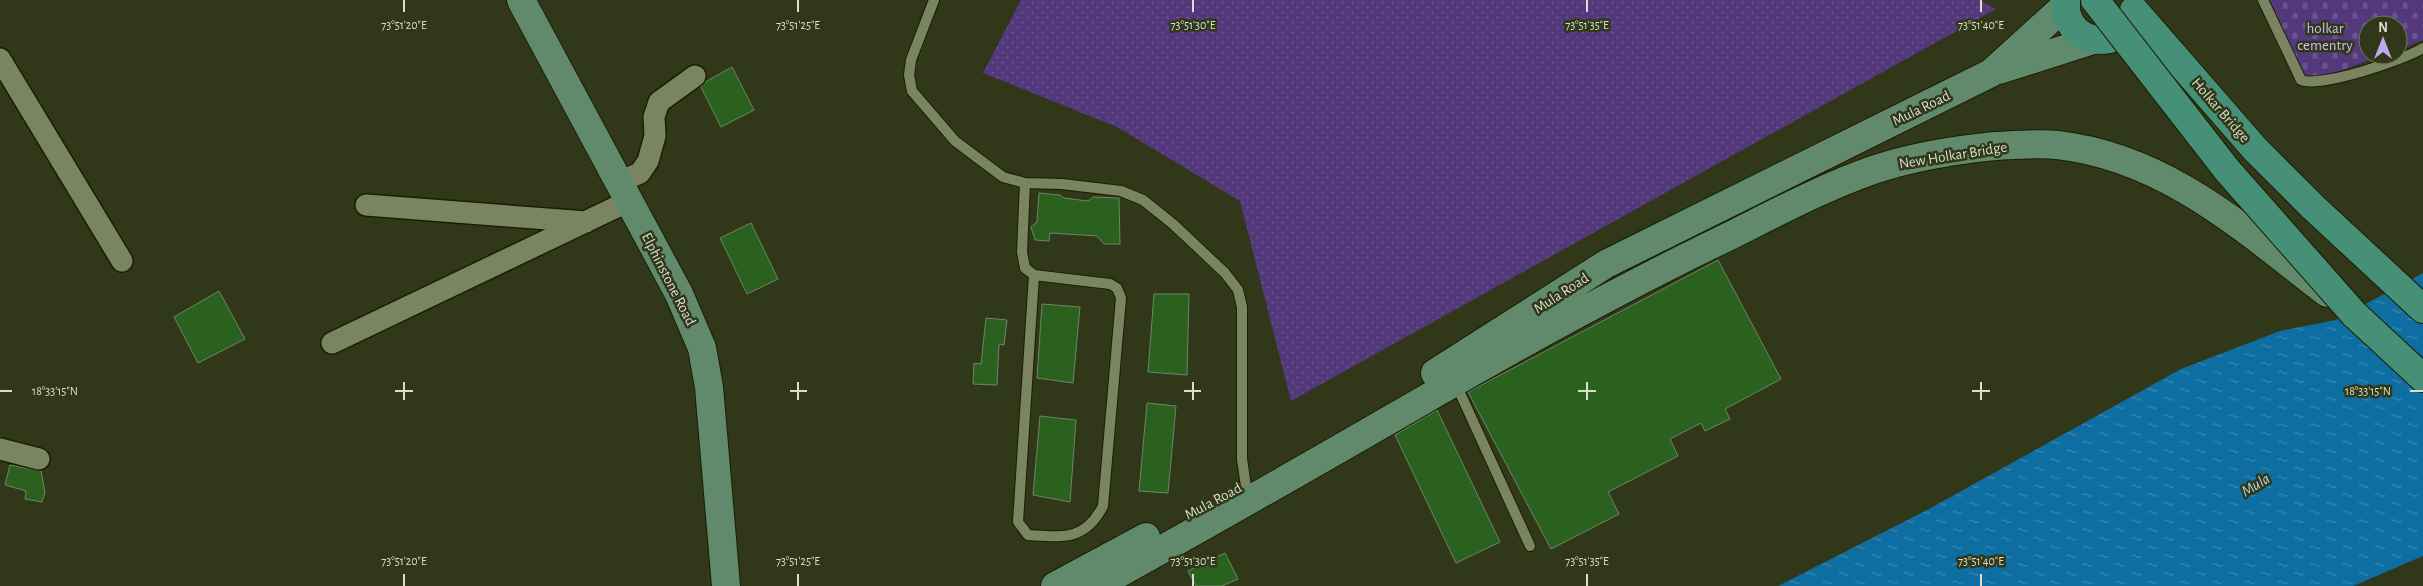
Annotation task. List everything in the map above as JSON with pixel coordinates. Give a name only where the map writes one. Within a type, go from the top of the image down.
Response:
[{"type":"main road","name":"Elphinstone Road","points":[[521,0],[679,294],[702,348],[708,387],[726,586]]},
{"type":"main road","name":"New Holkar Bridge","points":[[2095,0],[2226,170],[2354,314]]},
{"type":"main road","points":[[2066,2],[2070,23],[2076,31],[2093,40]]},
{"type":"main road","name":"Mula Road","points":[[1096,586],[1247,493],[1451,374],[1578,303],[1606,264],[1991,73],[2066,2]]},
{"type":"main road","points":[[1991,73],[2093,40],[2112,39],[2127,28],[2134,5]]},
{"type":"main road","name":"Holkar Bridge","points":[[2134,5],[2255,149],[2312,207],[2423,309]]},
{"type":"main road","name":"New Holkar Bridge","points":[[1578,303],[1675,263],[1825,189],[1873,170],[1906,160],[1976,148],[2018,144],[2056,145],[2110,156],[2183,186],[2221,212],[2354,314],[2423,378]]},
{"type":"main road","name":"Mula Road","points":[[1066,583],[1247,493]]},
{"type":"street","points":[[0,59],[122,261]]},
{"type":"street","points":[[332,343],[586,222],[624,192],[648,161],[656,136],[654,117],[659,102],[696,76]]},
{"type":"street","points":[[366,205],[586,222]]},
{"type":"street","points":[[0,449],[39,459]]},
{"type":"lane","points":[[934,0],[911,60],[909,75],[912,91],[956,141],[1004,177],[1025,183],[1062,184],[1121,191],[1143,200],[1174,224],[1225,273],[1238,290],[1242,307],[1242,459],[1247,493]]},
{"type":"lane","points":[[2263,0],[2301,80],[2308,83],[2395,61],[2423,48]]},
{"type":"lane","points":[[1025,183],[1022,252],[1025,268],[1034,275],[1110,284],[1117,288],[1121,298],[1103,506],[1095,521],[1065,538],[1028,535],[1018,522],[1034,275]]},
{"type":"lane","points":[[1451,374],[1530,546]]},
{"type":"green space","points":[[1021,0],[1979,0],[1996,9],[1291,401],[1240,201],[1117,127],[983,73]]},
{"type":"green space","name":"holkar cementry","points":[[2264,0],[2423,0],[2423,40],[2408,46],[2408,15],[2358,15],[2358,64],[2308,83]]},
{"type":"water","name":"Mula","points":[[2423,273],[2423,556],[2353,586],[1778,586],[1929,509],[2181,369],[2280,331],[2336,320]]},
{"type":"building","points":[[732,67],[754,110],[721,127],[701,87],[707,81]]},
{"type":"building","points":[[1039,193],[1088,201],[1093,197],[1119,198],[1120,244],[1104,244],[1097,236],[1050,233],[1049,241],[1035,240],[1031,227],[1037,222]]},
{"type":"building","points":[[751,223],[778,279],[747,294],[720,238]]},
{"type":"building","points":[[1718,260],[1781,379],[1725,409],[1730,419],[1705,431],[1701,423],[1670,439],[1678,456],[1608,492],[1619,514],[1551,549],[1468,392]]},
{"type":"building","points":[[219,291],[245,339],[198,363],[174,317]]},
{"type":"building","points":[[1154,294],[1189,294],[1187,375],[1148,372]]},
{"type":"building","points":[[1042,304],[1080,307],[1073,383],[1037,378]]},
{"type":"building","points":[[986,318],[1007,320],[1004,345],[999,344],[997,385],[973,384],[974,363],[981,364]]},
{"type":"building","points":[[1147,403],[1176,406],[1168,493],[1139,491]]},
{"type":"building","points":[[1437,410],[1500,542],[1456,563],[1395,435]]},
{"type":"building","points":[[1040,416],[1076,420],[1070,502],[1033,495]]},
{"type":"building","points":[[10,465],[41,471],[45,492],[42,502],[25,499],[26,491],[5,485]]},
{"type":"building","points":[[1225,553],[1238,579],[1222,586],[1196,586],[1188,571]]}]
